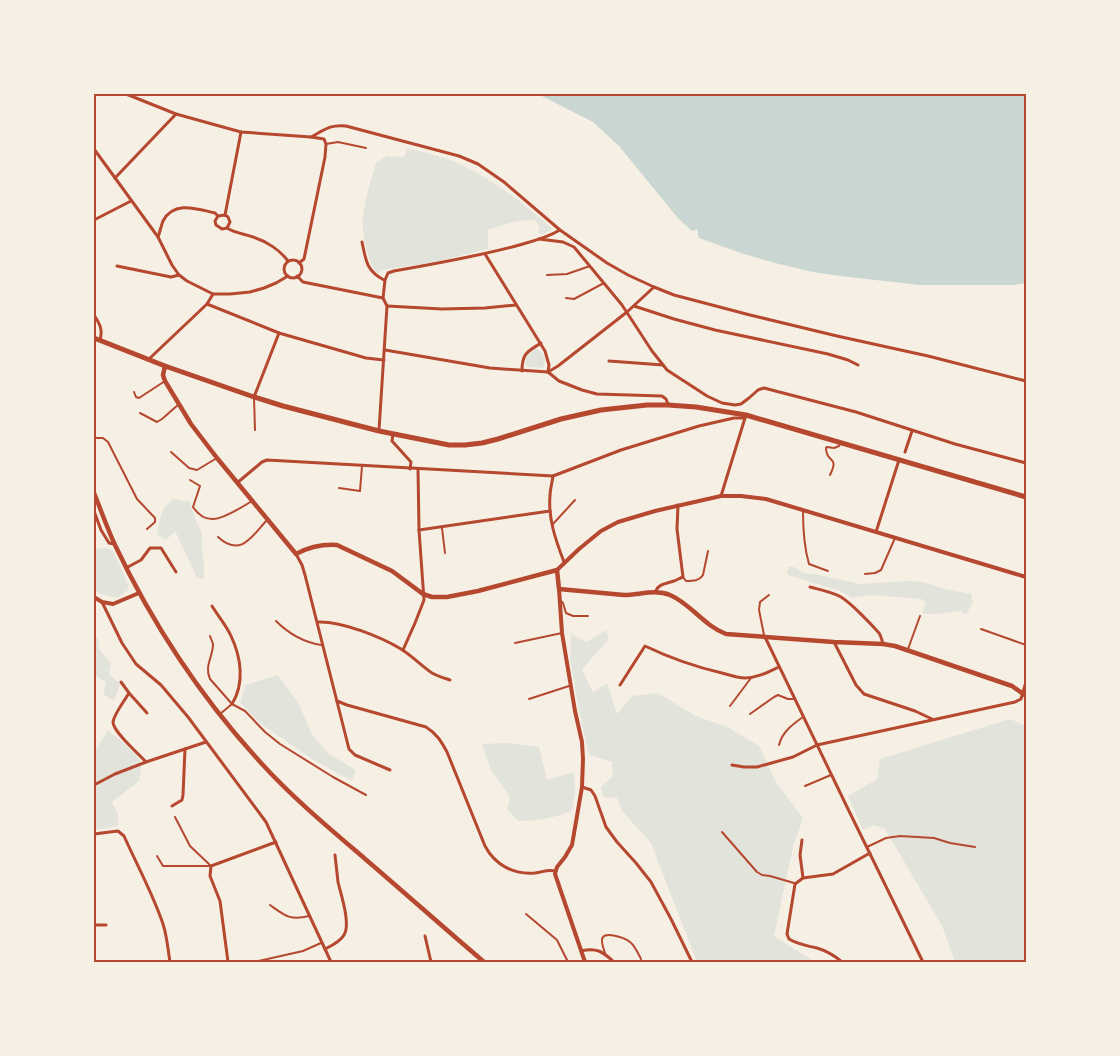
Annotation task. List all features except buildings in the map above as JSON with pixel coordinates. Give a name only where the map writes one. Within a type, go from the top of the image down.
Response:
[{"type":"main road","points":[[94,338],[165,366],[254,397],[379,431],[449,445],[482,443],[561,419],[601,410],[647,405],[696,407],[745,417],[841,442],[1026,497]]},
{"type":"main road","points":[[165,366],[163,376],[165,381],[191,424],[296,554],[312,546],[337,545],[392,571],[423,594],[432,597],[463,594],[557,570],[559,589],[626,595],[655,592],[667,594],[680,601],[714,629],[721,632],[734,635],[895,646],[1012,686],[1025,695]]},
{"type":"main road","points":[[94,492],[114,544],[139,593],[177,656],[220,714],[257,758],[292,794],[483,962]]},
{"type":"street","points":[[126,94],[176,114],[241,132],[324,139],[326,144],[325,157],[304,259],[299,263]]},
{"type":"street","points":[[116,178],[176,114]]},
{"type":"street","points":[[311,137],[326,128],[336,125],[346,126],[459,156],[478,164],[504,182],[560,230],[606,263],[634,278],[674,295],[1026,381]]},
{"type":"street","points":[[224,215],[241,132]]},
{"type":"street","points":[[94,149],[158,237],[179,275],[187,281],[213,294],[250,292],[276,283],[288,276],[297,276],[301,270],[299,263],[294,260],[288,261],[285,265],[284,270],[288,276]]},
{"type":"street","points":[[94,220],[131,200]]},
{"type":"street","points":[[158,237],[168,214],[185,207],[215,213],[218,216],[224,215],[229,219],[227,228]]},
{"type":"street","points":[[218,216],[216,221],[218,227],[222,229],[227,228],[233,232],[256,238],[270,245],[288,261]]},
{"type":"street","points":[[379,431],[387,306],[384,298],[384,280],[388,274],[394,271],[485,254],[539,239],[560,230]]},
{"type":"street","points":[[539,239],[563,242],[578,252],[627,312],[667,370],[707,396],[722,403],[740,404],[758,390],[764,388],[856,412],[912,431],[1026,463]]},
{"type":"street","points":[[362,242],[370,269],[375,275],[384,280]]},
{"type":"street","points":[[485,254],[541,343],[548,360],[548,372]]},
{"type":"street","points":[[117,266],[172,277],[179,275]]},
{"type":"street","points":[[297,276],[303,282],[384,298]]},
{"type":"street","points":[[548,372],[627,312],[654,287]]},
{"type":"street","points":[[149,360],[207,304],[213,294]]},
{"type":"street","points":[[207,304],[279,333],[366,358],[384,360]]},
{"type":"street","points":[[387,306],[485,308],[516,305]]},
{"type":"street","points":[[634,306],[715,330],[828,354],[858,365]]},
{"type":"street","points":[[94,315],[101,328],[100,340]]},
{"type":"street","points":[[254,397],[279,333]]},
{"type":"street","points":[[522,370],[524,356],[528,351],[541,343]]},
{"type":"street","points":[[385,350],[490,368],[548,372],[560,381],[582,390],[597,394],[662,396],[666,399],[668,405]]},
{"type":"street","points":[[609,362],[663,365]]},
{"type":"street","points":[[237,483],[267,460],[553,476],[621,450],[699,426],[745,417],[721,496]]},
{"type":"street","points":[[906,452],[912,431]]},
{"type":"street","points":[[393,434],[392,441],[411,462],[410,469]]},
{"type":"street","points":[[876,533],[899,460]]},
{"type":"street","points":[[403,650],[422,605],[423,594],[418,469]]},
{"type":"street","points":[[553,476],[550,511],[552,526],[564,562]]},
{"type":"street","points":[[557,570],[592,538],[608,527],[655,510],[721,496],[740,496],[766,499],[1026,577]]},
{"type":"street","points":[[655,592],[659,586],[674,582],[683,577],[677,529],[678,506]]},
{"type":"street","points":[[94,511],[101,530],[109,543],[114,544]]},
{"type":"street","points":[[419,530],[550,511]]},
{"type":"street","points":[[126,568],[141,560],[150,548],[162,548],[176,572]]},
{"type":"street","points":[[296,554],[302,565],[318,622],[349,749],[355,755],[390,770]]},
{"type":"street","points":[[810,587],[843,598],[879,633],[883,644]]},
{"type":"street","points":[[559,589],[562,633],[582,742],[583,759],[582,786],[572,845],[555,871],[585,962]]},
{"type":"street","points":[[94,597],[102,602],[113,604],[139,593]]},
{"type":"street","points":[[102,602],[122,643],[136,664],[161,685],[188,717],[266,822],[331,962]]},
{"type":"street","points":[[212,606],[231,635],[241,667],[241,677],[236,697],[232,704]]},
{"type":"street","points":[[318,622],[328,621],[382,639],[403,650],[434,674],[450,680]]},
{"type":"street","points":[[764,636],[924,962]]},
{"type":"street","points":[[834,642],[856,685],[864,694],[915,711],[932,719]]},
{"type":"street","points":[[620,685],[645,646],[662,654],[709,670],[743,678],[764,674],[779,667]]},
{"type":"street","points":[[121,682],[147,713]]},
{"type":"street","points":[[732,765],[757,768],[793,757],[817,745],[1015,702],[1025,695],[1026,682]]},
{"type":"street","points":[[129,693],[114,718],[114,726],[119,735],[146,762]]},
{"type":"street","points":[[337,700],[347,705],[418,724],[436,734],[447,752],[485,846],[492,857],[504,867],[519,872],[555,871]]},
{"type":"street","points":[[94,785],[115,774],[146,762],[206,742]]},
{"type":"street","points":[[172,806],[182,800],[185,750]]},
{"type":"street","points":[[582,786],[591,790],[606,827],[650,882],[692,962]]},
{"type":"street","points":[[94,834],[118,831],[124,836],[151,893],[163,924],[170,962]]},
{"type":"street","points":[[802,840],[800,855],[803,878]]},
{"type":"street","points":[[228,962],[220,901],[210,876],[212,866],[276,842]]},
{"type":"street","points":[[842,962],[826,951],[789,939],[787,934],[795,884],[803,878],[833,874],[870,854]]},
{"type":"street","points":[[325,949],[334,945],[343,937],[346,930],[335,855]]},
{"type":"street","points":[[94,925],[106,925]]},
{"type":"street","points":[[425,936],[431,962]]},
{"type":"street","points":[[581,951],[594,949],[604,953],[614,962]]},
{"type":"street","points":[[360,962],[375,962]]},
{"type":"lane","points":[[326,144],[338,142],[366,148]]},
{"type":"lane","points":[[547,275],[567,274],[590,266]]},
{"type":"lane","points":[[566,298],[574,299],[604,283]]},
{"type":"lane","points":[[134,392],[136,397],[139,398],[165,381]]},
{"type":"lane","points":[[254,397],[256,430]]},
{"type":"lane","points":[[140,413],[157,422],[179,404]]},
{"type":"lane","points":[[94,438],[103,438],[108,442],[137,498],[155,518],[155,522],[147,529]]},
{"type":"lane","points":[[830,476],[835,466],[826,453],[826,448],[827,446],[834,448],[839,446],[841,442]]},
{"type":"lane","points":[[172,452],[189,468],[197,470],[217,458]]},
{"type":"lane","points":[[339,488],[360,491],[362,466]]},
{"type":"lane","points":[[190,480],[200,486],[193,507],[202,516],[210,520],[216,519],[252,501]]},
{"type":"lane","points":[[552,526],[575,500]]},
{"type":"lane","points":[[803,511],[806,554],[809,564],[828,571]]},
{"type":"lane","points":[[218,537],[225,544],[238,546],[247,542],[267,520]]},
{"type":"lane","points":[[442,528],[445,553]]},
{"type":"lane","points":[[864,574],[875,573],[881,570],[895,538]]},
{"type":"lane","points":[[683,577],[686,581],[700,579],[703,575],[708,551]]},
{"type":"lane","points":[[764,636],[759,610],[760,602],[769,595]]},
{"type":"lane","points":[[560,600],[566,612],[573,616],[588,616]]},
{"type":"lane","points":[[908,650],[920,616]]},
{"type":"lane","points":[[276,621],[286,631],[307,642],[323,645]]},
{"type":"lane","points":[[982,629],[1026,645]]},
{"type":"lane","points":[[515,643],[562,633]]},
{"type":"lane","points":[[210,636],[213,645],[208,675],[232,704],[245,711],[265,732],[280,744],[366,795]]},
{"type":"lane","points":[[730,706],[752,677]]},
{"type":"lane","points":[[529,698],[571,686]]},
{"type":"lane","points":[[750,714],[778,695],[794,699]]},
{"type":"lane","points":[[220,714],[232,704]]},
{"type":"lane","points":[[779,745],[786,731],[803,717]]},
{"type":"lane","points":[[805,786],[831,775]]},
{"type":"lane","points":[[175,817],[190,846],[212,866]]},
{"type":"lane","points":[[722,832],[757,872],[795,884]]},
{"type":"lane","points":[[867,847],[886,838],[900,836],[934,838],[975,847]]},
{"type":"lane","points":[[157,856],[163,866],[212,866]]},
{"type":"lane","points":[[270,905],[290,918],[309,916]]},
{"type":"lane","points":[[526,914],[557,940],[568,962]]},
{"type":"lane","points":[[604,953],[601,940],[606,935],[612,935],[628,940],[641,959]]},
{"type":"lane","points":[[254,962],[303,950],[322,942]]},
{"type":"shaded area","points":[[538,94],[1026,94],[1026,283],[1013,285],[920,285],[840,276],[775,263],[699,238],[697,229],[692,231],[677,217],[619,146],[593,122]]},
{"type":"shaded area","points":[[407,148],[448,159],[473,170],[519,201],[552,228],[551,230],[542,235],[538,233],[540,227],[535,220],[511,223],[488,230],[488,249],[434,262],[382,270],[378,274],[374,270],[368,256],[364,238],[363,216],[367,196],[376,163],[387,156],[404,157]]},
{"type":"shaded area","points":[[536,349],[544,357],[545,363],[542,368],[529,367],[525,362],[529,353]]},
{"type":"shaded area","points":[[173,499],[190,502],[202,533],[204,579],[197,578],[175,531],[166,540],[157,534],[163,511]]},
{"type":"shaded area","points":[[106,548],[113,551],[128,584],[128,590],[119,597],[106,596],[94,590],[94,551],[95,549]]},
{"type":"shaded area","points":[[789,567],[794,567],[802,573],[860,584],[923,582],[971,594],[973,602],[966,615],[960,611],[922,614],[926,602],[921,599],[871,595],[852,598],[840,591],[788,575]]},
{"type":"shaded area","points":[[606,630],[609,639],[582,669],[593,692],[607,683],[617,714],[632,696],[658,693],[694,715],[729,728],[759,746],[776,782],[803,818],[793,847],[774,936],[815,962],[697,962],[651,843],[622,811],[617,798],[603,797],[601,787],[613,776],[612,762],[589,755],[570,658],[571,634],[587,642]]},
{"type":"shaded area","points":[[94,636],[98,639],[99,649],[111,663],[109,674],[120,684],[114,701],[103,694],[106,683],[94,674]]},
{"type":"shaded area","points":[[278,675],[299,704],[312,735],[329,754],[356,770],[352,781],[312,759],[261,724],[240,703],[245,685]]},
{"type":"shaded area","points":[[1010,719],[1026,726],[1026,962],[955,962],[942,926],[885,829],[873,825],[863,830],[848,796],[877,779],[880,759]]},
{"type":"shaded area","points":[[108,730],[138,757],[141,763],[141,771],[139,781],[112,802],[118,814],[118,826],[96,830],[94,829],[94,754]]},
{"type":"shaded area","points":[[509,743],[539,747],[547,780],[574,772],[575,792],[572,811],[545,819],[518,821],[507,809],[510,797],[491,770],[482,744]]}]
